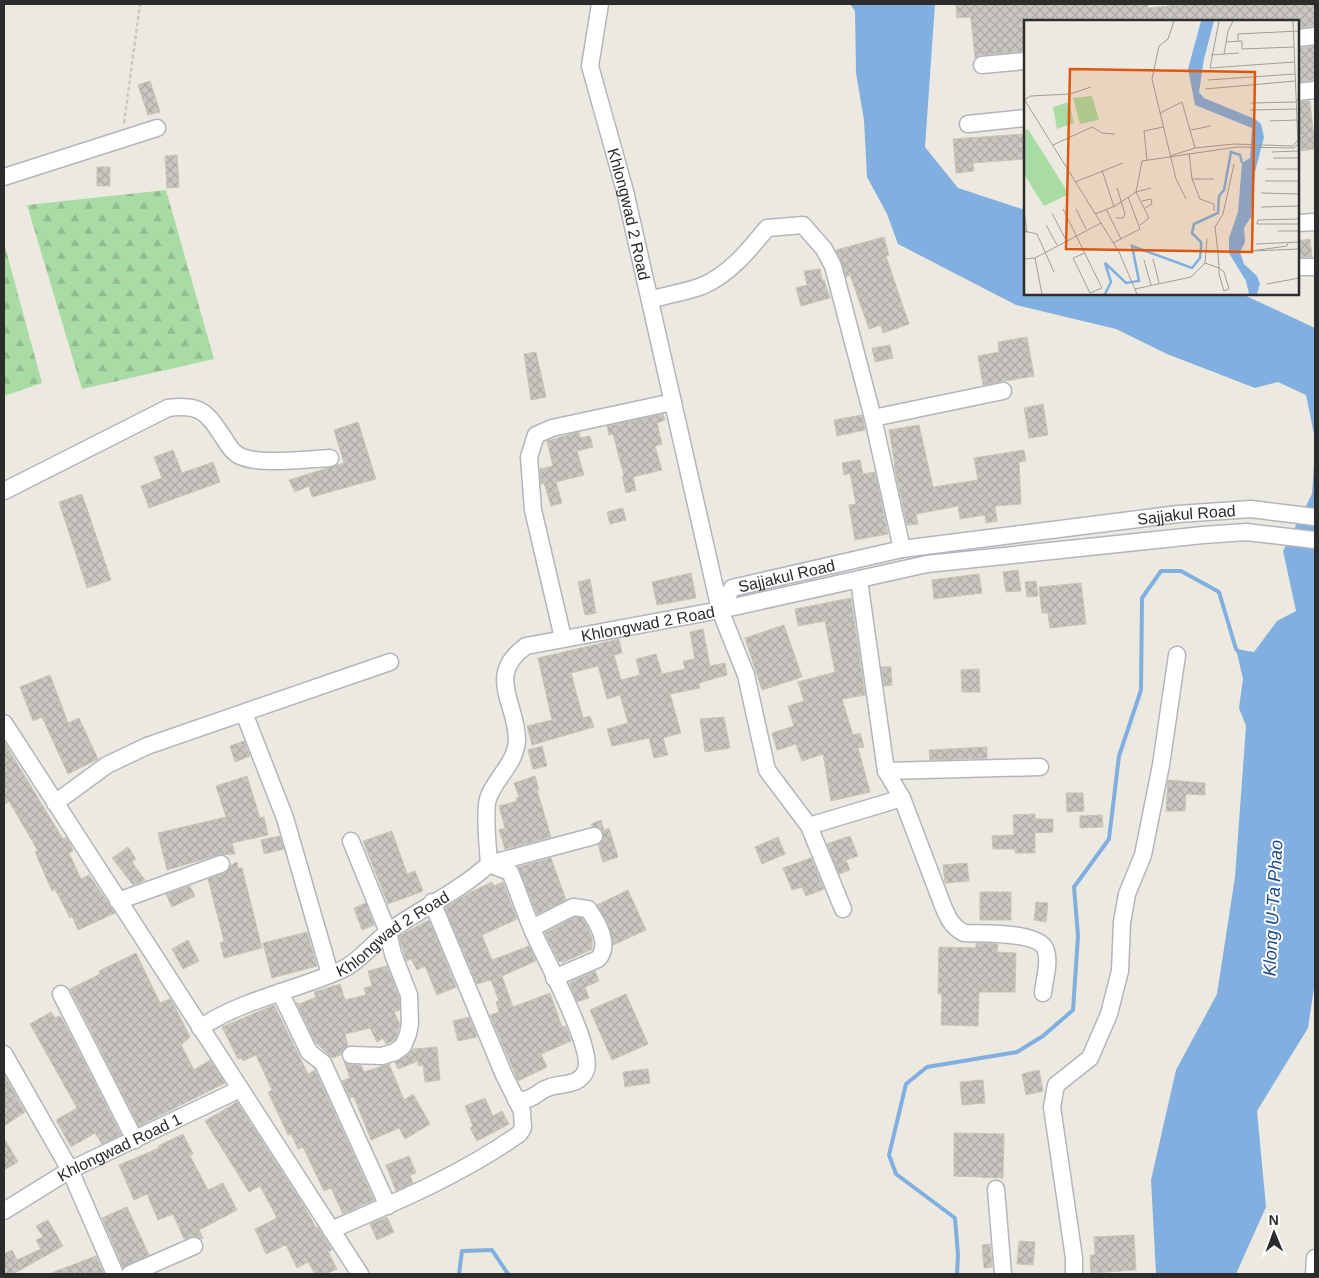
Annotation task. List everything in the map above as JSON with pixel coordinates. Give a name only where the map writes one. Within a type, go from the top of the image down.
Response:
[{"type":"street","name":"Khlongwad 2 Road","points":[[200,1028],[222,1013],[342,970],[388,932],[432,902],[470,882],[490,864],[488,799],[510,763],[517,741],[504,675],[511,656],[526,646],[720,610],[624,191],[590,66],[600,4]]},
{"type":"street","points":[[1299,38],[1315,36]]},
{"type":"street","points":[[982,65],[1024,61]]},
{"type":"street","points":[[1299,92],[1315,90]]},
{"type":"street","points":[[968,124],[1024,118]]},
{"type":"street","points":[[4,177],[122,137],[157,128]]},
{"type":"street","points":[[1299,222],[1315,222]]},
{"type":"street","points":[[650,300],[702,286],[745,256],[768,228],[803,225],[824,249],[833,266],[873,418],[902,549]]},
{"type":"street","points":[[1299,267],[1315,267]]},
{"type":"street","points":[[873,418],[1003,391]]},
{"type":"street","points":[[563,638],[533,510],[529,457],[536,435],[552,428],[673,402]]},
{"type":"street","points":[[4,491],[168,408],[186,406],[208,415],[238,455],[257,460],[330,458]]},
{"type":"street","name":"Sajjakul Road","points":[[720,610],[732,588],[902,549],[1178,514],[1252,509],[1315,517]]},
{"type":"street","name":"Sajjakul Road","points":[[720,610],[927,564],[1246,532],[1315,540]]},
{"type":"street","points":[[859,580],[886,771],[902,798],[950,921],[956,929],[964,933],[1029,937],[1037,940],[1044,946],[1047,953],[1043,993]]},
{"type":"street","points":[[720,610],[746,675],[767,770],[809,826],[844,908]]},
{"type":"street","points":[[1074,1274],[1052,1107],[1056,1086],[1090,1058],[1108,1014],[1120,971],[1122,922],[1127,894],[1143,855],[1161,765],[1177,655]]},
{"type":"street","points":[[55,803],[108,765],[139,750],[390,662]]},
{"type":"street","points":[[244,713],[286,818],[330,974]]},
{"type":"street","points":[[4,723],[360,1274]]},
{"type":"street","points":[[886,771],[1040,766]]},
{"type":"street","points":[[809,826],[902,798]]},
{"type":"street","points":[[490,864],[594,836]]},
{"type":"street","points":[[351,841],[388,932],[393,954],[409,995],[408,1034],[403,1046],[395,1052],[382,1056],[351,1055]]},
{"type":"street","points":[[118,902],[221,864]]},
{"type":"street","points":[[490,864],[510,872],[532,928],[575,1021],[586,1058],[586,1071],[582,1077],[567,1085],[550,1087],[526,1100],[516,1100]]},
{"type":"street","points":[[331,1230],[388,1206],[484,1159],[519,1134],[524,1121],[522,1111],[432,902]]},
{"type":"street","points":[[532,928],[573,907],[588,909],[593,916],[605,945],[603,953],[598,959],[554,978]]},
{"type":"street","points":[[280,992],[308,1052],[323,1063],[388,1206]]},
{"type":"street","points":[[61,994],[135,1140]]},
{"type":"street","points":[[4,1054],[70,1170],[115,1274]]},
{"type":"street","name":"Khlongwad Road 1","points":[[4,1211],[70,1170],[240,1089]]},
{"type":"street","points":[[996,1189],[1003,1274],[1013,1274]]},
{"type":"street","points":[[130,1274],[194,1246]]},
{"type":"street","points":[[1314,1274],[1315,1258]]},
{"type":"path","points":[[122,137],[140,4]]},
{"type":"green space","points":[[166,190],[214,359],[82,389],[27,205]]},
{"type":"green space","points":[[4,243],[42,383],[4,396]]},
{"type":"water","points":[[850,4],[935,4],[925,147],[958,188],[1024,210],[1024,295],[1244,295],[1315,328],[1315,439],[1306,395],[1278,382],[1255,388],[1167,354],[1116,329],[1016,305],[898,244],[887,214],[867,177],[864,120],[856,73],[855,11]]},
{"type":"water","name":"Klong U-Ta Phao","points":[[1315,448],[1315,981],[1308,1028],[1257,1111],[1266,1207],[1236,1274],[1156,1274],[1151,1180],[1176,1070],[1217,994],[1235,877],[1246,726],[1239,708],[1243,679],[1236,649],[1254,652],[1277,621],[1296,611],[1283,551],[1312,494]]},
{"type":"building","points":[[956,4],[1148,4],[1148,8],[1187,4],[1315,4],[1315,26],[1299,28],[1299,20],[1024,20],[1024,51],[981,55],[975,58],[971,19],[970,17],[957,18]]},
{"type":"building","points":[[1315,46],[1315,80],[1299,82],[1299,48]]},
{"type":"building","points":[[150,81],[160,112],[148,115],[138,85]]},
{"type":"building","points":[[1310,101],[1315,149],[1301,151],[1299,102]]},
{"type":"building","points":[[1024,134],[1024,159],[973,163],[974,171],[956,173],[953,139]]},
{"type":"building","points":[[177,155],[179,187],[167,188],[165,156]]},
{"type":"building","points":[[97,167],[110,167],[110,186],[97,186]]},
{"type":"building","points":[[884,237],[889,255],[886,256],[909,324],[883,333],[881,325],[869,329],[850,275],[846,277],[836,250]]},
{"type":"building","points":[[1310,239],[1312,257],[1299,257],[1299,241]]},
{"type":"building","points":[[820,269],[822,280],[824,280],[830,298],[801,306],[796,288],[807,285],[804,271]]},
{"type":"building","points":[[1027,337],[1034,376],[983,385],[978,356],[999,352],[998,342]]},
{"type":"building","points":[[890,345],[893,358],[875,362],[872,348]]},
{"type":"building","points":[[536,352],[546,397],[531,400],[524,354]]},
{"type":"building","points":[[1043,404],[1048,435],[1029,438],[1024,408]]},
{"type":"building","points":[[663,414],[665,420],[657,423],[662,444],[655,446],[662,470],[633,477],[636,490],[626,493],[622,476],[624,476],[613,434],[609,435],[607,426]]},
{"type":"building","points":[[862,415],[865,430],[837,436],[834,420]]},
{"type":"building","points":[[358,422],[376,479],[312,497],[309,486],[295,492],[289,480],[344,463],[334,430]]},
{"type":"building","points":[[919,425],[933,487],[978,480],[974,458],[1024,450],[1026,461],[1019,462],[1021,504],[995,506],[997,521],[986,523],[985,515],[960,519],[958,506],[916,514],[918,524],[907,525],[894,465],[889,430]]},
{"type":"building","points":[[579,432],[580,438],[590,436],[593,447],[577,451],[584,475],[556,482],[562,503],[551,506],[544,483],[541,484],[540,469],[553,466],[547,441]]},
{"type":"building","points":[[173,450],[182,473],[213,462],[220,482],[149,508],[141,486],[162,478],[154,457]]},
{"type":"building","points":[[860,460],[863,474],[875,472],[888,534],[855,540],[849,505],[856,504],[850,473],[844,475],[842,463]]},
{"type":"building","points":[[82,494],[111,580],[87,588],[59,502]]},
{"type":"building","points":[[623,508],[626,520],[610,524],[607,512]]},
{"type":"building","points":[[1018,570],[1021,591],[1006,592],[1003,572]]},
{"type":"building","points":[[691,573],[696,598],[657,605],[652,582]]},
{"type":"building","points":[[979,574],[982,593],[934,599],[932,580]]},
{"type":"building","points":[[590,579],[596,613],[585,615],[578,582]]},
{"type":"building","points":[[1036,581],[1038,596],[1027,597],[1025,582]]},
{"type":"building","points":[[1081,583],[1086,624],[1050,628],[1048,613],[1042,613],[1039,587]]},
{"type":"building","points":[[851,598],[865,695],[842,699],[853,735],[860,733],[864,747],[858,748],[870,792],[831,801],[823,754],[802,761],[796,744],[777,750],[772,733],[794,726],[788,706],[804,701],[798,682],[835,672],[825,621],[798,626],[795,609]]},
{"type":"building","points":[[784,625],[802,677],[762,690],[745,638]]},
{"type":"building","points":[[703,629],[710,666],[725,663],[727,675],[699,683],[700,688],[670,694],[681,733],[663,738],[668,755],[654,758],[649,738],[612,746],[607,729],[628,723],[620,695],[607,699],[598,666],[571,673],[583,718],[590,716],[594,727],[532,745],[527,726],[552,720],[538,658],[619,639],[622,653],[614,655],[621,680],[640,675],[636,659],[656,654],[662,674],[685,669],[683,661],[695,659],[690,632]]},
{"type":"building","points":[[881,667],[891,667],[892,685],[884,686]]},
{"type":"building","points":[[979,669],[980,692],[962,692],[961,670]]},
{"type":"building","points":[[50,675],[68,723],[79,718],[98,759],[68,774],[42,717],[33,721],[20,687]]},
{"type":"building","points":[[724,717],[730,748],[705,752],[700,719]]},
{"type":"building","points":[[244,741],[250,756],[235,762],[230,746]]},
{"type":"building","points":[[4,742],[63,839],[66,837],[70,843],[73,851],[69,853],[81,879],[89,875],[115,913],[78,930],[72,916],[70,918],[55,889],[52,891],[35,852],[38,851],[9,801],[4,805]]},
{"type":"building","points":[[542,746],[547,766],[533,769],[528,750]]},
{"type":"building","points":[[987,747],[987,758],[930,760],[929,750]]},
{"type":"building","points":[[247,776],[260,818],[264,817],[268,835],[232,843],[235,854],[218,855],[167,870],[158,833],[226,817],[216,786]]},
{"type":"building","points":[[535,776],[539,790],[537,790],[551,837],[505,849],[499,830],[505,828],[499,806],[517,801],[516,798],[519,797],[514,783]]},
{"type":"building","points":[[1168,780],[1205,783],[1205,795],[1186,794],[1185,811],[1166,811]]},
{"type":"building","points":[[1066,793],[1083,793],[1084,811],[1067,812]]},
{"type":"building","points":[[1035,814],[1035,819],[1053,819],[1053,832],[1035,833],[1035,853],[1015,853],[1015,849],[993,849],[992,836],[1014,835],[1013,815]]},
{"type":"building","points":[[1102,815],[1103,827],[1080,828],[1080,816]]},
{"type":"building","points":[[601,820],[604,830],[609,828],[618,857],[603,862],[598,845],[603,839],[603,833],[601,829],[591,824]]},
{"type":"building","points":[[392,831],[407,874],[415,871],[423,891],[388,904],[363,841]]},
{"type":"building","points":[[280,836],[284,849],[264,854],[261,840]]},
{"type":"building","points":[[850,836],[858,856],[846,860],[850,870],[839,874],[827,844]]},
{"type":"building","points":[[778,837],[785,854],[762,864],[755,847]]},
{"type":"building","points":[[128,847],[136,859],[132,862],[145,880],[133,885],[112,858]]},
{"type":"building","points":[[551,858],[566,900],[537,914],[518,867]]},
{"type":"building","points":[[811,858],[824,889],[806,896],[802,887],[792,890],[783,868]]},
{"type":"building","points":[[237,862],[238,868],[242,868],[262,948],[224,958],[220,943],[224,941],[208,879],[225,873],[231,865]]},
{"type":"building","points":[[967,863],[969,881],[945,883],[943,865]]},
{"type":"building","points":[[492,882],[494,886],[503,882],[517,919],[482,935],[492,960],[529,946],[536,961],[502,976],[513,1007],[550,993],[562,1027],[566,1026],[571,1041],[541,1054],[547,1067],[518,1081],[490,1015],[499,1012],[496,1002],[499,1001],[491,980],[477,984],[445,908],[469,893]]},
{"type":"building","points":[[190,886],[195,896],[172,907],[166,894]]},
{"type":"building","points":[[628,890],[646,930],[613,945],[608,924],[597,905]]},
{"type":"building","points":[[980,892],[1011,892],[1011,920],[980,920]]},
{"type":"building","points":[[1036,902],[1048,903],[1046,922],[1034,920]]},
{"type":"building","points":[[366,903],[374,925],[362,930],[354,908]]},
{"type":"building","points":[[575,917],[582,918],[587,926],[592,937],[592,949],[562,963],[562,961],[559,962],[545,933]]},
{"type":"building","points":[[429,920],[456,987],[437,995],[425,966],[417,970],[411,959],[406,961],[399,936]]},
{"type":"building","points":[[307,932],[317,966],[272,978],[263,943]]},
{"type":"building","points":[[188,940],[199,961],[183,969],[172,949]]},
{"type":"building","points":[[976,943],[998,944],[997,952],[1016,953],[1015,992],[979,992],[978,1026],[941,1025],[942,994],[938,994],[939,947],[976,948]]},
{"type":"building","points":[[136,953],[160,1003],[170,999],[190,1037],[181,1045],[194,1070],[210,1060],[225,1083],[139,1126],[70,989],[100,974],[99,971]]},
{"type":"building","points":[[387,966],[399,997],[400,1010],[394,1012],[400,1024],[395,1040],[386,1044],[383,1038],[377,1042],[370,1028],[345,1034],[348,1046],[343,1049],[341,1055],[332,1058],[315,1042],[296,1002],[299,1004],[316,997],[314,992],[340,984],[345,1000],[366,995],[364,988],[372,986],[368,971]]},
{"type":"building","points":[[595,971],[599,981],[585,987],[589,998],[577,1002],[569,983]]},
{"type":"building","points":[[626,994],[648,1044],[612,1060],[590,1010]]},
{"type":"building","points":[[274,1005],[308,1074],[315,1070],[374,1200],[343,1214],[331,1188],[324,1191],[303,1147],[298,1149],[291,1134],[288,1135],[268,1092],[272,1090],[256,1055],[243,1061],[242,1058],[238,1059],[222,1027]]},
{"type":"building","points":[[51,1012],[55,1018],[60,1016],[121,1135],[102,1144],[95,1133],[71,1147],[56,1120],[77,1108],[30,1024]]},
{"type":"building","points":[[469,1017],[477,1037],[458,1041],[453,1021]]},
{"type":"building","points":[[437,1047],[440,1080],[425,1082],[423,1065],[418,1066],[418,1061],[398,1069],[395,1062],[409,1054],[413,1049]]},
{"type":"building","points":[[344,1061],[350,1065],[361,1065],[364,1072],[389,1064],[404,1100],[413,1094],[430,1124],[405,1139],[399,1128],[371,1140],[354,1097],[350,1098],[342,1081],[350,1078]]},
{"type":"building","points":[[648,1069],[650,1083],[625,1087],[623,1072]]},
{"type":"building","points":[[1039,1070],[1043,1091],[1026,1095],[1022,1074]]},
{"type":"building","points":[[4,1074],[25,1112],[4,1126]]},
{"type":"building","points":[[983,1080],[985,1103],[962,1105],[960,1082]]},
{"type":"building","points":[[485,1098],[493,1116],[502,1111],[509,1124],[477,1141],[470,1128],[473,1126],[465,1106]]},
{"type":"building","points":[[237,1102],[304,1206],[316,1228],[318,1227],[332,1250],[328,1252],[337,1269],[326,1274],[315,1274],[308,1262],[297,1268],[286,1245],[266,1254],[255,1229],[277,1218],[260,1186],[249,1192],[205,1121]]},
{"type":"building","points":[[954,1133],[1004,1134],[1003,1178],[954,1176]]},
{"type":"building","points":[[183,1134],[193,1154],[190,1156],[208,1190],[223,1183],[237,1210],[199,1230],[203,1238],[201,1239],[195,1236],[184,1239],[173,1214],[158,1220],[147,1194],[134,1200],[119,1165],[159,1148],[158,1146]]},
{"type":"building","points":[[4,1138],[18,1162],[4,1170]]},
{"type":"building","points":[[409,1156],[416,1173],[410,1175],[413,1183],[396,1191],[386,1165]]},
{"type":"building","points":[[127,1207],[149,1255],[123,1267],[102,1218]]},
{"type":"building","points":[[387,1217],[394,1232],[377,1240],[370,1224]]},
{"type":"building","points":[[48,1220],[63,1246],[13,1274],[4,1274],[4,1254],[12,1250],[17,1260],[41,1249],[36,1240],[43,1237],[36,1226]]},
{"type":"building","points":[[1134,1235],[1136,1270],[1091,1273],[1090,1255],[1095,1255],[1094,1237]]},
{"type":"building","points":[[1019,1241],[1035,1242],[1033,1265],[1017,1264]]},
{"type":"building","points":[[990,1244],[992,1267],[984,1268],[982,1245]]},
{"type":"building","points":[[96,1256],[104,1274],[51,1274],[51,1273]]},
{"type":"waterway","points":[[957,1274],[958,1255],[955,1218],[896,1174],[889,1155],[906,1084],[927,1067],[1017,1052],[1043,1036],[1073,1010],[1078,936],[1074,887],[1109,839],[1119,756],[1141,690],[1142,598],[1161,571],[1181,571],[1219,592],[1236,649],[1239,652]]},
{"type":"waterway","points":[[459,1274],[462,1251],[492,1250],[508,1274]]}]
